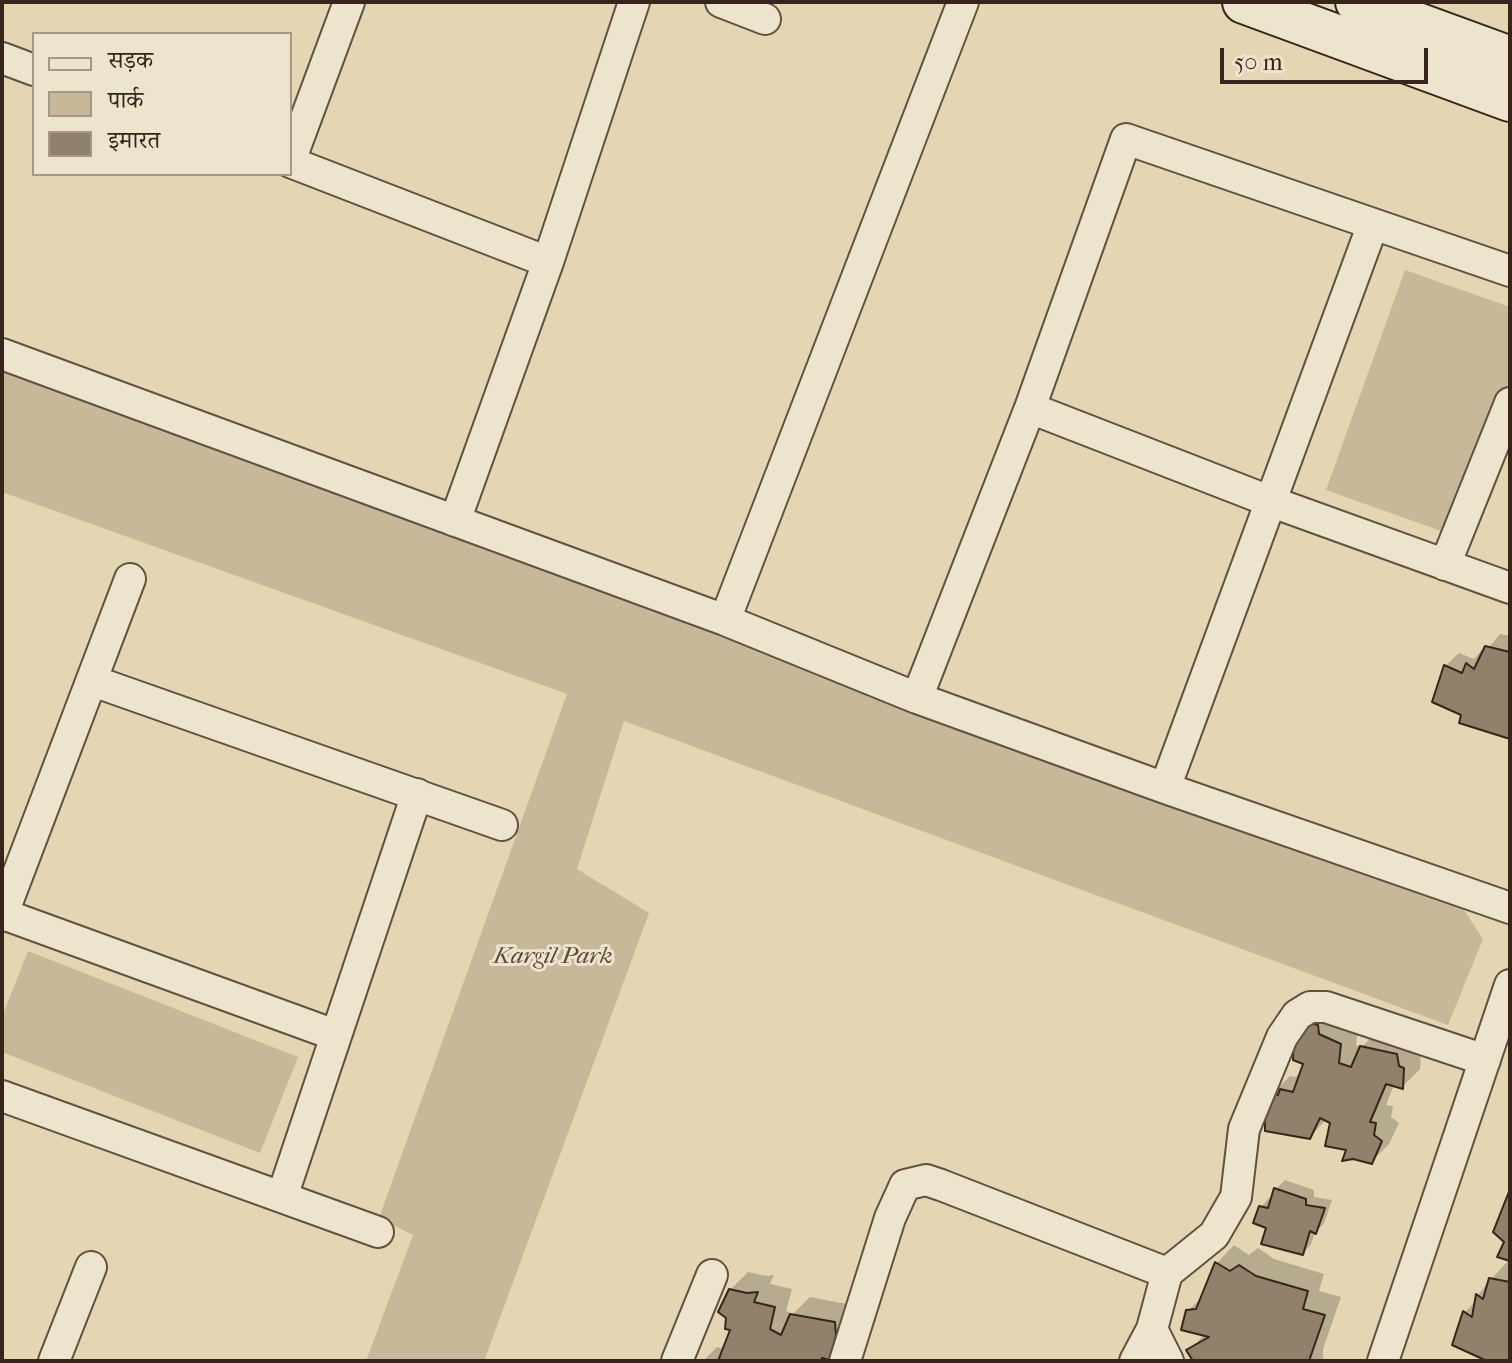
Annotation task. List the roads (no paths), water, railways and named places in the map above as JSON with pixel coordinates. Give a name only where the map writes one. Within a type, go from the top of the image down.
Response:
[{"type":"main road","points":[[1244,2],[1510,100]]},
{"type":"main road","points":[[1357,2],[1510,58]]},
{"type":"street","points":[[292,156],[349,2]]},
{"type":"street","points":[[455,521],[548,262],[634,2]]},
{"type":"street","points":[[721,2],[765,19]]},
{"type":"street","points":[[725,620],[963,2]]},
{"type":"street","points":[[2,58],[32,69]]},
{"type":"street","points":[[917,698],[1030,408],[1126,139],[1510,271]]},
{"type":"street","points":[[292,162],[548,262]]},
{"type":"street","points":[[1165,788],[1373,224]]},
{"type":"street","points":[[2,354],[725,620],[917,698],[1510,908]]},
{"type":"street","points":[[1445,565],[1510,403]]},
{"type":"street","points":[[1030,408],[1272,502],[1510,588]]},
{"type":"street","points":[[130,579],[2,915],[335,1035]]},
{"type":"street","points":[[93,681],[502,825]]},
{"type":"street","points":[[282,1197],[417,794]]},
{"type":"street","points":[[1383,1361],[1510,985]]},
{"type":"street","points":[[1135,1361],[1152,1329],[1167,1273],[1214,1235],[1227,1217],[1236,1197],[1244,1129],[1282,1037],[1297,1015],[1310,1007],[1326,1007],[1485,1060]]},
{"type":"street","points":[[2,1096],[378,1232]]},
{"type":"street","points":[[845,1361],[890,1218],[905,1185],[914,1181],[926,1180],[941,1185],[1167,1273]]},
{"type":"street","points":[[54,1361],[91,1267]]},
{"type":"street","points":[[677,1361],[712,1275]]},
{"type":"street","points":[[1152,1329],[1168,1361]]},
{"type":"park label","name":"Kargil Park","points":[[553,957]]}]
